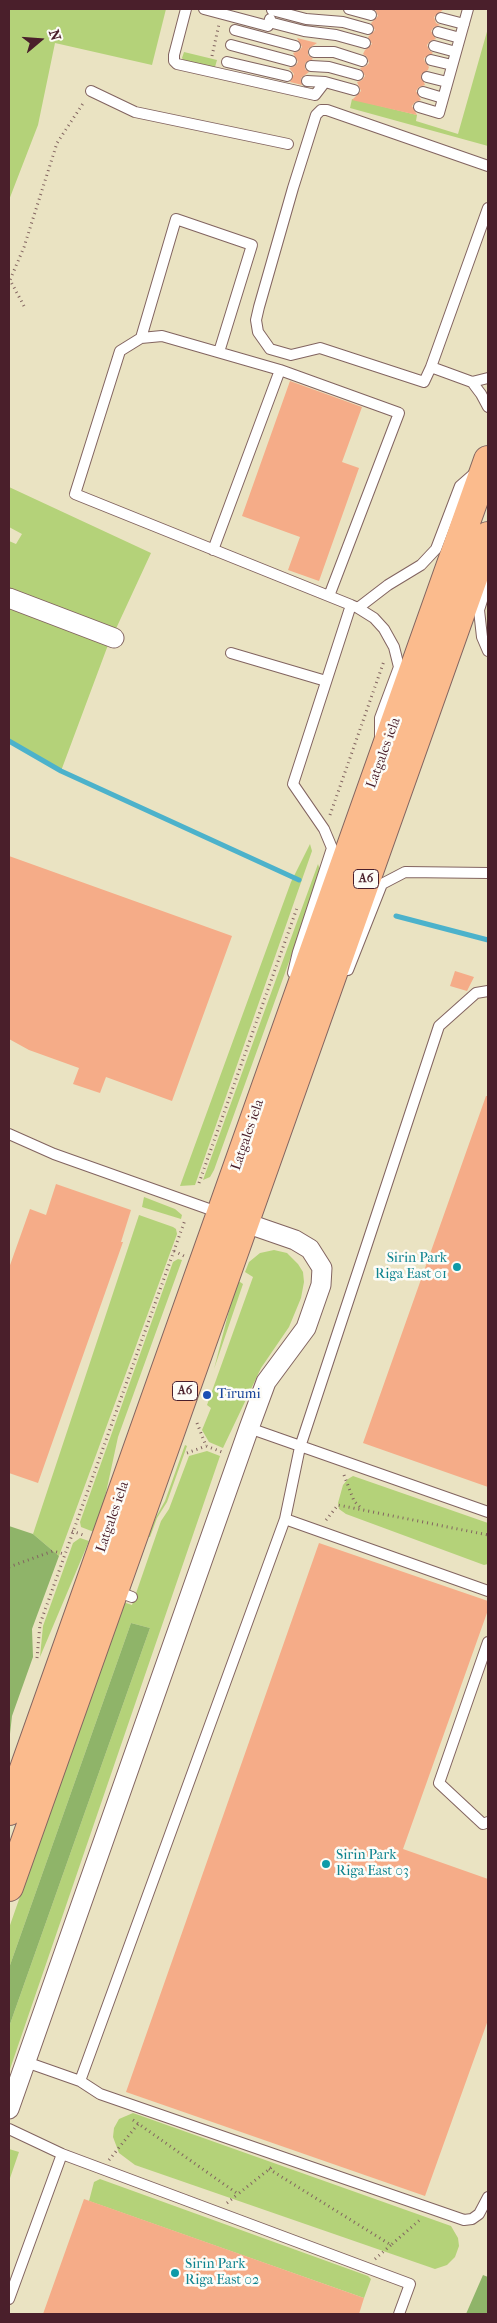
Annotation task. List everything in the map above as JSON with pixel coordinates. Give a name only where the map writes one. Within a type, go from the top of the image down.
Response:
[{"type":"highway","name":"Latgales iela","points":[[9,1887],[123,1594],[295,1002],[488,460]]},
{"type":"highway","name":"Latgales iela","points":[[9,1811],[231,1217],[289,1094],[488,536]]},
{"type":"street","points":[[9,598],[114,638]]},
{"type":"street","points":[[9,2110],[266,1382],[306,1328],[321,1285],[322,1268],[310,1249],[295,1240],[231,1217]]},
{"type":"lane","points":[[186,9],[174,61],[177,64],[315,94],[325,82]]},
{"type":"lane","points":[[204,9],[225,12],[239,18],[268,24],[336,35],[365,43]]},
{"type":"lane","points":[[348,9],[371,15]]},
{"type":"lane","points":[[419,107],[439,113],[464,24],[466,9]]},
{"type":"lane","points":[[268,24],[272,10],[306,19],[343,22],[368,29]]},
{"type":"lane","points":[[224,75],[239,18]]},
{"type":"lane","points":[[441,18],[464,24]]},
{"type":"lane","points":[[236,30],[294,46]]},
{"type":"lane","points":[[438,32],[460,38]]},
{"type":"lane","points":[[231,45],[291,61]]},
{"type":"lane","points":[[434,46],[456,52]]},
{"type":"lane","points":[[314,52],[334,52],[362,61]]},
{"type":"lane","points":[[431,60],[452,65]]},
{"type":"lane","points":[[227,62],[287,76]]},
{"type":"lane","points":[[311,66],[329,67],[358,75]]},
{"type":"lane","points":[[427,77],[447,82]]},
{"type":"lane","points":[[307,81],[325,82],[354,90]]},
{"type":"lane","points":[[91,90],[135,112],[288,144]]},
{"type":"lane","points":[[423,92],[443,98]]},
{"type":"lane","points":[[488,166],[327,110],[321,110],[316,115],[293,188],[259,307],[256,320],[258,332],[270,349],[291,355],[320,348],[424,382],[488,208]]},
{"type":"lane","points":[[141,338],[176,220],[252,245],[219,352]]},
{"type":"lane","points":[[329,596],[399,413],[280,370],[162,336],[141,338],[120,351],[74,494],[213,550],[329,596],[355,606],[374,618],[391,641],[399,667],[380,718],[379,768]]},
{"type":"lane","points":[[431,367],[472,382],[482,394],[488,408]]},
{"type":"lane","points":[[213,550],[280,370]]},
{"type":"lane","points":[[472,382],[488,378]]},
{"type":"lane","points":[[295,1002],[292,980],[298,952],[332,848],[324,829],[293,784],[326,681],[355,606],[421,565],[436,549],[460,486],[488,460]]},
{"type":"lane","points":[[488,581],[479,610],[482,637],[488,651]]},
{"type":"lane","points":[[231,653],[326,681]]},
{"type":"lane","name":"A6","points":[[344,981],[382,884],[405,872],[488,873]]},
{"type":"lane","points":[[80,2081],[285,1519],[300,1448],[439,1026],[476,993],[488,991]]},
{"type":"lane","name":"Latgales iela","points":[[289,1094],[305,1079],[312,1065]]},
{"type":"lane","points":[[9,1134],[54,1154],[231,1217]]},
{"type":"lane","points":[[249,1428],[300,1448],[488,1512]]},
{"type":"lane","points":[[285,1519],[488,1591]]},
{"type":"lane","points":[[487,1825],[439,1783],[488,1642]]},
{"type":"lane","points":[[26,2062],[80,2081],[100,2094],[124,2103],[464,2220],[472,2219],[479,2214],[488,2197]]},
{"type":"lane","points":[[9,2129],[62,2154],[410,2284],[399,2314]]},
{"type":"lane","points":[[9,2299],[62,2154]]},
{"type":"path","points":[[212,56],[225,12]]},
{"type":"path","points":[[24,306],[9,281],[27,237],[57,143],[91,90]]},
{"type":"path","points":[[334,807],[391,641]]},
{"type":"path","points":[[199,1182],[299,903]]},
{"type":"path","points":[[37,1658],[40,1624],[185,1220]]},
{"type":"path","points":[[174,1251],[186,1257]]},
{"type":"path","points":[[197,1423],[206,1446]]},
{"type":"path","points":[[187,1453],[206,1446],[238,1458]]},
{"type":"path","points":[[339,1461],[354,1501],[363,1510]]},
{"type":"path","points":[[318,1531],[338,1505],[487,1536]]},
{"type":"path","points":[[9,1567],[53,1551],[64,1554]]},
{"type":"path","points":[[124,2103],[126,2114],[138,2124],[238,2194],[283,2157]]},
{"type":"path","points":[[102,2169],[138,2124]]},
{"type":"path","points":[[269,2169],[392,2244]]},
{"type":"path","points":[[366,2267],[431,2209]]},
{"type":"green space","points":[[9,9],[166,9],[152,65],[55,43],[38,125],[9,200]]},
{"type":"green space","points":[[488,28],[488,146],[350,108],[352,99],[417,115],[416,121],[458,134]]},
{"type":"green space","points":[[184,52],[217,60],[215,67],[185,62],[182,58]]},
{"type":"green space","points":[[9,487],[151,553],[114,633],[9,591],[9,541],[16,544],[22,534],[9,527]]},
{"type":"green space","points":[[9,608],[108,645],[61,771],[9,741]]},
{"type":"green space","points":[[310,844],[312,851],[195,1185],[180,1186],[291,882]]},
{"type":"green space","points":[[318,864],[321,873],[214,1170],[210,1177],[203,1180]]},
{"type":"green space","points":[[144,1197],[175,1209],[182,1215],[181,1219],[142,1207]]},
{"type":"green space","points":[[139,1215],[173,1227],[176,1229],[177,1234],[59,1556],[33,1534]]},
{"type":"green space","points":[[274,1250],[287,1253],[303,1272],[304,1282],[301,1298],[289,1327],[261,1368],[223,1448],[209,1442],[202,1430],[211,1408],[207,1405],[253,1277],[245,1272],[249,1262],[260,1253]]},
{"type":"green space","points":[[178,1259],[182,1260],[118,1437],[104,1502],[94,1532],[81,1527],[80,1522],[173,1262]]},
{"type":"green space","points":[[237,1280],[243,1284],[214,1369]]},
{"type":"green space","points":[[185,1445],[187,1446],[167,1502],[157,1518],[150,1537],[148,1537],[165,1501]]},
{"type":"green space","points":[[207,1451],[220,1456],[9,2072],[9,2027],[150,1628],[131,1623],[9,1968],[9,1928],[123,1602],[132,1605],[161,1521],[169,1509],[189,1456]]},
{"type":"green space","points":[[353,1476],[488,1523],[488,1564],[484,1565],[346,1514],[339,1509],[338,1503],[343,1485]]},
{"type":"green space","points":[[9,1526],[33,1534],[59,1556],[32,1629],[33,1657],[12,1716],[9,1743]]},
{"type":"green space","points":[[80,1538],[89,1541],[40,1657],[43,1626],[73,1543]]},
{"type":"green space","points":[[131,1623],[150,1628],[9,2027],[9,1968]]},
{"type":"green space","points":[[133,2113],[451,2226],[458,2238],[459,2246],[455,2257],[447,2265],[435,2269],[135,2165],[119,2153],[113,2137],[114,2128],[119,2119]]},
{"type":"green space","points":[[9,2149],[19,2152],[9,2181]]},
{"type":"green space","points":[[100,2179],[368,2276],[371,2279],[364,2298],[89,2201],[94,2182]]},
{"type":"green space","points":[[483,2275],[488,2277],[488,2314],[466,2314]]},
{"type":"building","points":[[375,9],[444,9],[434,17],[436,23],[440,25],[434,27],[431,31],[436,39],[430,41],[427,45],[433,53],[424,58],[429,67],[421,75],[425,85],[419,87],[416,91],[421,100],[415,102],[412,106],[417,115],[352,100],[361,91],[357,82],[365,76],[360,68],[369,63],[367,57],[363,54],[372,44],[368,37],[375,30],[371,23],[378,16]]},
{"type":"building","points":[[297,38],[317,43],[308,49],[308,55],[313,59],[305,63],[305,69],[309,72],[301,78],[302,85],[290,82],[294,74],[289,68],[295,66],[298,62],[293,53],[299,51],[302,47]]},
{"type":"building","points":[[290,381],[362,407],[342,462],[359,468],[319,581],[288,570],[300,537],[242,516]]},
{"type":"building","points":[[9,856],[232,936],[172,1101],[106,1077],[100,1093],[73,1084],[79,1068],[29,1050],[9,1039]]},
{"type":"building","points":[[455,971],[474,977],[467,991],[450,986]]},
{"type":"building","name":"Sirin Park Riga East 01","points":[[486,1096],[488,1096],[488,1487],[363,1443]]},
{"type":"building","points":[[56,1184],[131,1210],[121,1242],[123,1242],[38,1483],[9,1473],[9,1268],[30,1209],[46,1215]]},
{"type":"building","name":"Sirin Park Riga East 03","points":[[319,1543],[488,1601],[488,1610],[403,1849],[488,1879],[488,2020],[425,2196],[126,2092]]},
{"type":"building","name":"Sirin Park Riga East 02","points":[[84,2199],[364,2298],[359,2314],[43,2314]]},
{"type":"waterway","points":[[9,741],[61,771],[299,880]]},
{"type":"waterway","points":[[396,916],[488,940]]},
{"type":"place","name":"Sirin Park Riga East 01","points":[[457,1267]]},
{"type":"place","name":"Tīrumi","points":[[207,1395]]},
{"type":"place","name":"Sirin Park Riga East 03","points":[[326,1864]]},
{"type":"place","name":"Sirin Park Riga East 02","points":[[175,2273]]}]
